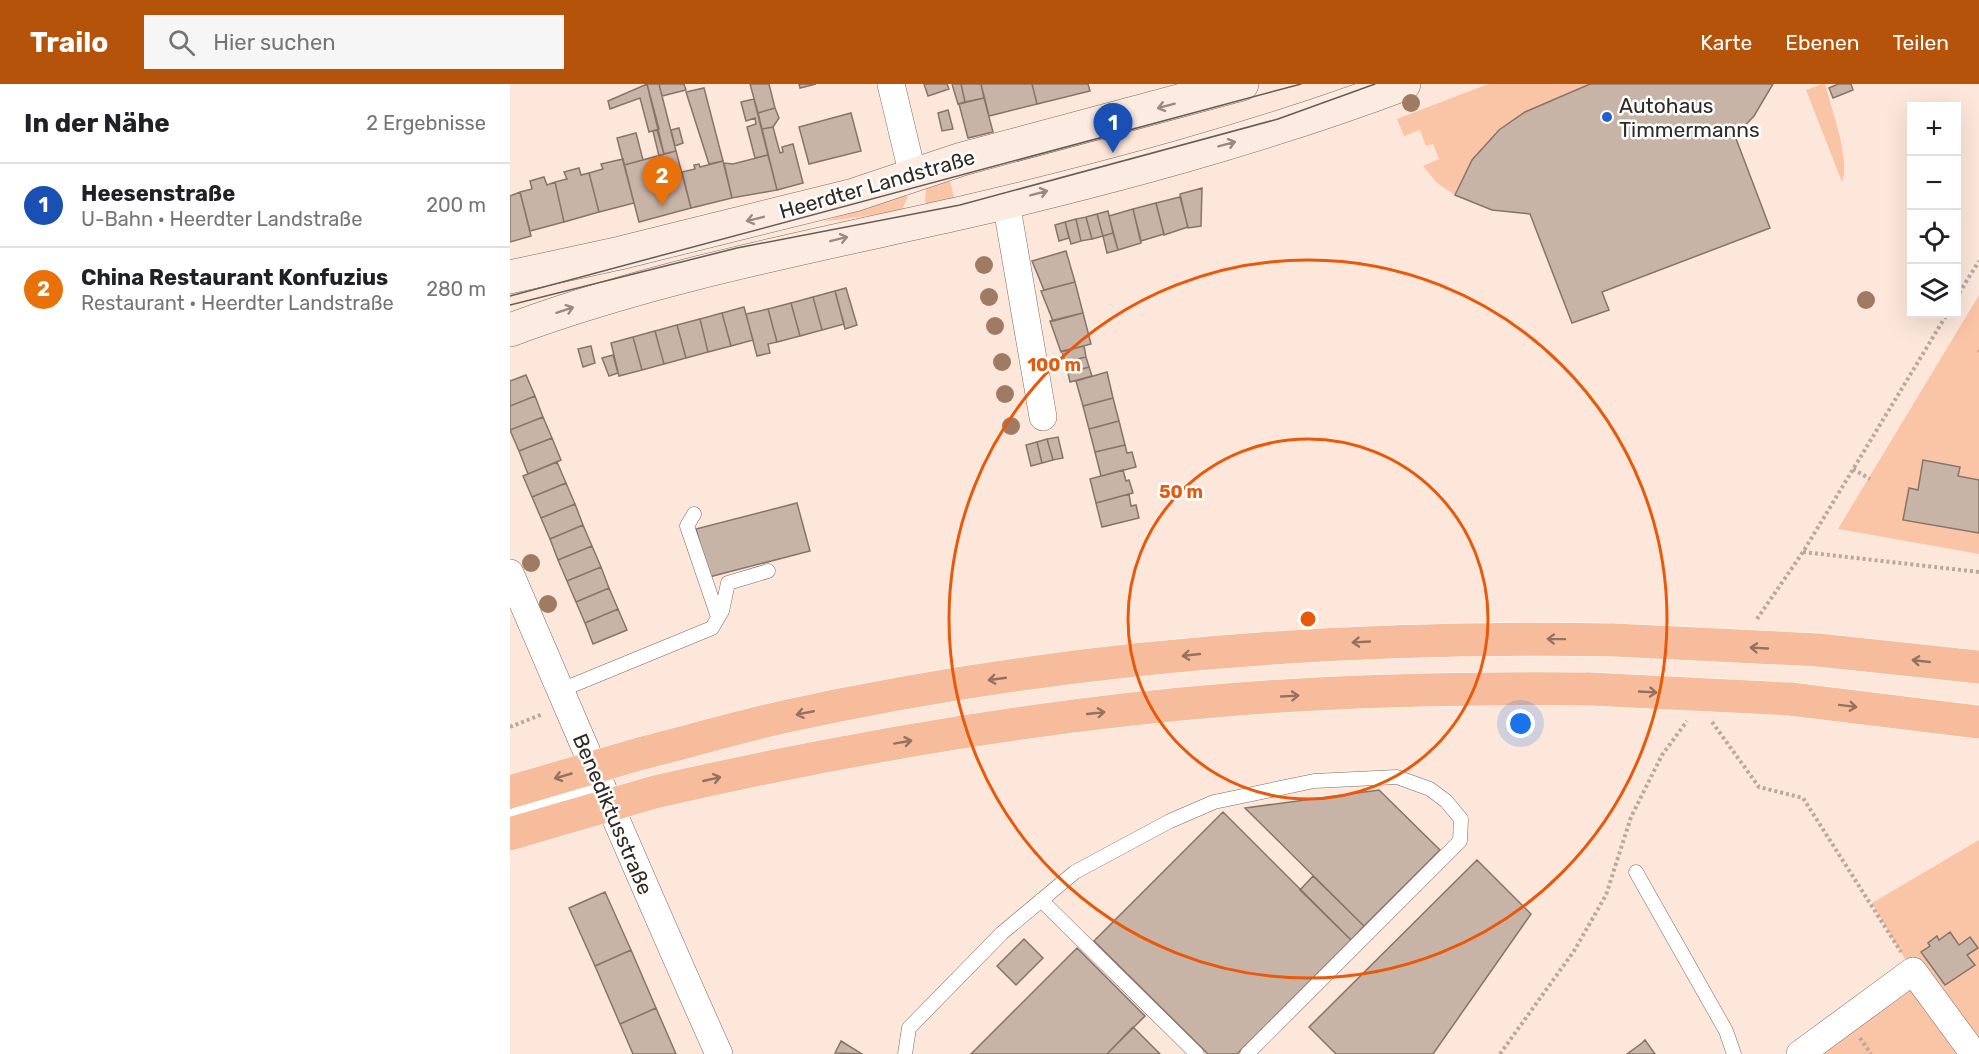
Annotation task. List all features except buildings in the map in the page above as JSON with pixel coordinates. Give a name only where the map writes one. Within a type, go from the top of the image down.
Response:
[{"type":"highway","points":[[510,792],[639,754],[794,715],[942,687],[1098,664],[1249,649],[1373,641],[1501,638],[1614,640],[1818,650],[1979,667]]},
{"type":"highway","points":[[510,834],[655,792],[795,760],[1088,714],[1238,699],[1361,692],[1590,689],[1790,699],[1979,722]]},
{"type":"main road","name":"Heerdter Landstraße","points":[[510,277],[620,253],[854,195],[956,161],[1242,84]]},
{"type":"main road","name":"Heerdter Landstraße","points":[[510,330],[596,301],[1006,202],[1255,136],[1330,98],[1404,84]]},
{"type":"main road","points":[[913,176],[921,221]]},
{"type":"street","points":[[891,84],[913,176]]},
{"type":"street","points":[[1006,202],[1043,417]]},
{"type":"street","name":"Benediktusstraße","points":[[510,573],[603,786],[638,875],[719,1054]]},
{"type":"street","points":[[1800,1054],[1913,971],[1974,1054]]},
{"type":"lane","points":[[694,514],[687,526],[718,617]]},
{"type":"lane","points":[[564,697],[711,628],[722,611],[728,583],[768,571]]},
{"type":"lane","points":[[905,1054],[909,1028],[1002,933],[1075,873],[1170,821],[1214,802],[1314,781],[1397,777],[1430,789],[1446,801],[1461,819],[1460,841],[1247,1054]]},
{"type":"lane","points":[[510,816],[603,786]]},
{"type":"lane","points":[[1636,873],[1726,1031],[1734,1054]]},
{"type":"lane","points":[[1041,900],[1197,1054]]},
{"type":"path","points":[[1961,290],[1979,261]]},
{"type":"path","points":[[1853,469],[1870,479]]},
{"type":"path","points":[[1803,552],[1979,572]]},
{"type":"path","points":[[510,727],[564,697]]},
{"type":"path","points":[[1710,720],[1760,787],[1803,798],[1913,971]]},
{"type":"shaded area","points":[[1488,84],[1590,84],[1547,102],[1509,124],[1478,154],[1465,173],[1455,195],[1437,183],[1423,166],[1439,159],[1433,144],[1426,146],[1420,130],[1404,136],[1397,119]]},
{"type":"shaded area","points":[[1825,84],[1842,148],[1844,173],[1842,182],[1806,90]]},
{"type":"shaded area","points":[[950,181],[955,201],[927,206],[926,189]]},
{"type":"shaded area","points":[[904,195],[908,197],[901,211],[822,222]]},
{"type":"shaded area","points":[[1979,295],[1979,554],[1838,529]]},
{"type":"shaded area","points":[[1979,840],[1979,1054],[1811,1054],[1912,971],[1872,903]]},
{"type":"tram line","points":[[510,296],[1301,84]]},
{"type":"tram line","points":[[510,305],[737,248],[960,205],[1278,119],[1375,84]]},
{"type":"place","name":"Autohaus Timmermanns","points":[[1607,117]]},
{"type":"place","name":"Heesenstraße","points":[[1113,153]]},
{"type":"place","name":"China Restaurant Konfuzius","points":[[662,206]]}]
